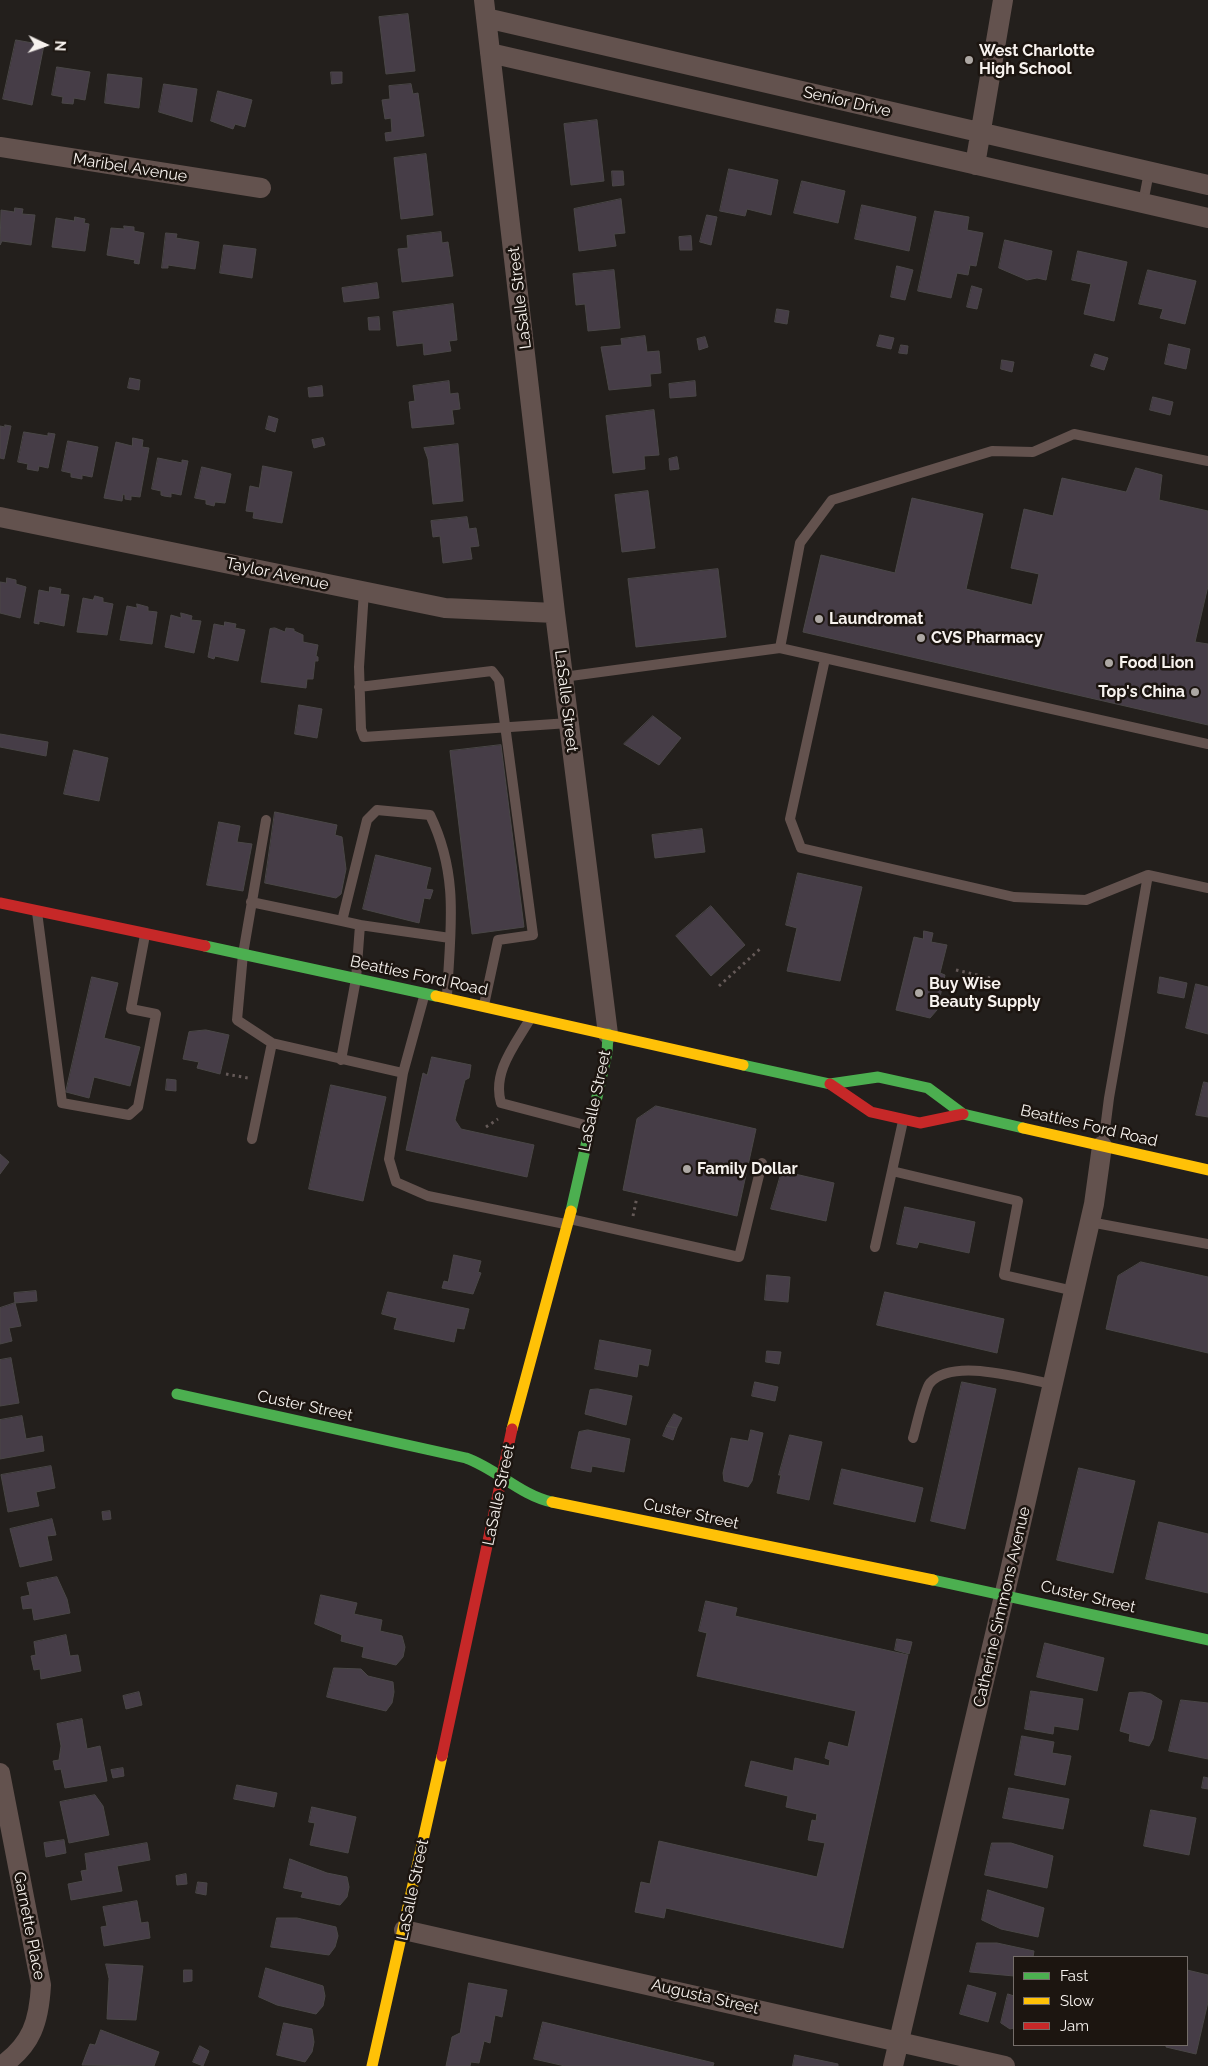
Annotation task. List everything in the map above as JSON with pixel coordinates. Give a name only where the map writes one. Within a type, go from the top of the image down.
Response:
[{"type":"street","points":[[975,165],[1003,0]]},
{"type":"street","name":"Senior Drive","points":[[485,9],[981,133],[1208,185]]},
{"type":"street","name":"LaSalle Street","points":[[372,2066],[404,1930],[514,1422],[568,1221],[607,1053],[608,1034],[555,613],[485,9]]},
{"type":"street","name":"Senior Drive","points":[[490,53],[1208,218]]},
{"type":"street","name":"Maribel Avenue","points":[[0,147],[261,188]]},
{"type":"street","name":"Taylor Avenue","points":[[0,517],[445,608],[555,613]]},
{"type":"street","name":"Beatties Ford Road","points":[[0,903],[425,992],[830,1084],[878,1077],[911,1084],[928,1088],[962,1114],[1208,1170]]},
{"type":"street","name":"Beatties Ford Road","points":[[830,1084],[870,1112],[920,1123],[962,1114]]},
{"type":"street","name":"Catherine Simmons Avenue","points":[[893,2066],[1005,1595],[1090,1222],[1102,1146]]},
{"type":"street","name":"Custer Street","points":[[177,1394],[480,1462],[538,1499],[1005,1595],[1208,1640]]},
{"type":"street","name":"Garnette Place","points":[[0,1773],[41,1985],[40,2010],[32,2031],[21,2049],[0,2066]]},
{"type":"street","name":"Augusta Street","points":[[404,1930],[1005,2066]]},
{"type":"lane","points":[[1142,203],[1150,172]]},
{"type":"lane","points":[[780,648],[800,543],[832,500],[992,451],[1033,452],[1074,434],[1208,461]]},
{"type":"lane","points":[[364,591],[359,687],[361,729],[364,737],[569,722]]},
{"type":"lane","points":[[563,677],[780,648],[1208,744]]},
{"type":"lane","points":[[825,659],[790,819],[801,848],[1014,897],[1086,900],[1148,875],[1208,888]]},
{"type":"lane","points":[[359,687],[492,671],[499,680],[533,935],[498,940],[484,1006]]},
{"type":"lane","points":[[342,921],[367,820],[377,810],[430,815],[442,840],[448,866],[452,904],[447,997]]},
{"type":"lane","points":[[266,820],[242,954],[237,1020],[272,1043],[403,1073]]},
{"type":"lane","points":[[1102,1146],[1148,875]]},
{"type":"lane","points":[[251,902],[360,925],[450,938]]},
{"type":"lane","points":[[37,911],[62,1103],[130,1115],[138,1107],[156,1014],[131,1009],[145,934]]},
{"type":"lane","points":[[341,1060],[356,979],[360,925]]},
{"type":"lane","points":[[425,992],[403,1073],[389,1159],[396,1182],[428,1196],[568,1221],[739,1257],[762,1163]]},
{"type":"lane","points":[[532,1016],[502,1067],[498,1091],[501,1103],[590,1126]]},
{"type":"lane","points":[[252,1139],[272,1043]]},
{"type":"lane","points":[[875,1247],[903,1119]]},
{"type":"lane","points":[[892,1171],[1018,1201],[1004,1275],[1074,1291]]},
{"type":"lane","points":[[1090,1222],[1208,1244]]},
{"type":"lane","points":[[913,1438],[929,1384],[945,1372],[971,1370],[1053,1384]]},
{"type":"path","points":[[719,986],[760,950]]},
{"type":"path","points":[[956,970],[994,979]]},
{"type":"building","points":[[408,14],[415,71],[386,74],[379,17]]},
{"type":"building","points":[[16,40],[44,45],[32,105],[3,99]]},
{"type":"building","points":[[57,67],[90,72],[85,100],[74,98],[73,104],[62,103],[63,97],[52,95]]},
{"type":"building","points":[[331,72],[342,72],[342,83],[332,84]]},
{"type":"building","points":[[108,74],[142,78],[139,108],[105,103]]},
{"type":"building","points":[[164,84],[197,89],[192,122],[159,112]]},
{"type":"building","points":[[411,84],[413,94],[418,93],[424,136],[386,141],[385,133],[392,132],[391,118],[385,119],[382,100],[390,99],[389,86]]},
{"type":"building","points":[[218,91],[252,100],[245,127],[235,124],[233,129],[211,121]]},
{"type":"building","points":[[597,120],[604,181],[571,185],[564,124]]},
{"type":"building","points":[[426,154],[433,215],[401,219],[394,158]]},
{"type":"building","points":[[729,169],[778,180],[771,215],[747,209],[745,216],[720,211]]},
{"type":"building","points":[[612,171],[623,171],[624,185],[613,186]]},
{"type":"building","points":[[802,181],[845,191],[838,223],[794,213]]},
{"type":"building","points":[[621,199],[625,233],[614,234],[616,246],[579,251],[574,209]]},
{"type":"building","points":[[862,205],[916,217],[909,251],[855,239]]},
{"type":"building","points":[[15,208],[23,209],[22,214],[35,215],[31,245],[2,241],[0,245],[1,210],[14,212]]},
{"type":"building","points":[[935,211],[969,217],[967,230],[983,233],[976,266],[970,265],[968,275],[957,273],[951,298],[918,291]]},
{"type":"building","points":[[707,215],[717,217],[711,245],[700,242]]},
{"type":"building","points":[[75,217],[85,219],[84,223],[89,224],[85,251],[52,247],[56,218],[74,221]]},
{"type":"building","points":[[124,226],[134,227],[134,231],[144,233],[139,264],[134,263],[135,260],[107,255],[111,228],[124,229]]},
{"type":"building","points":[[441,232],[442,243],[448,242],[453,276],[402,282],[398,249],[408,248],[407,236]]},
{"type":"building","points":[[166,233],[177,234],[176,238],[199,242],[195,269],[168,265],[168,268],[162,268]]},
{"type":"building","points":[[691,236],[692,250],[680,250],[679,237]]},
{"type":"building","points":[[1005,240],[1052,251],[1046,280],[1037,278],[1027,280],[999,268]]},
{"type":"building","points":[[224,245],[256,249],[252,278],[220,273]]},
{"type":"building","points":[[1078,251],[1127,262],[1114,321],[1084,314],[1091,284],[1072,280]]},
{"type":"building","points":[[897,266],[913,270],[905,300],[891,297]]},
{"type":"building","points":[[614,270],[620,328],[588,331],[585,304],[576,305],[573,274]]},
{"type":"building","points":[[1148,270],[1196,281],[1185,324],[1160,318],[1163,309],[1139,304]]},
{"type":"building","points":[[377,283],[379,298],[344,302],[342,288]]},
{"type":"building","points":[[972,286],[982,289],[977,309],[967,307]]},
{"type":"building","points":[[453,304],[457,340],[449,341],[451,351],[424,355],[423,343],[397,346],[393,312]]},
{"type":"building","points":[[777,309],[789,311],[787,324],[775,322]]},
{"type":"building","points":[[379,317],[380,330],[369,330],[368,318]]},
{"type":"building","points":[[880,335],[894,338],[891,349],[877,346]]},
{"type":"building","points":[[645,336],[647,352],[659,351],[661,373],[650,374],[651,386],[609,390],[601,347],[622,345],[621,339]]},
{"type":"building","points":[[705,337],[708,347],[699,350],[697,339]]},
{"type":"building","points":[[1169,344],[1190,349],[1186,369],[1165,364]]},
{"type":"building","points":[[901,345],[908,346],[907,354],[899,353]]},
{"type":"building","points":[[1095,354],[1108,358],[1104,370],[1091,366]]},
{"type":"building","points":[[1002,360],[1014,362],[1012,372],[1001,369]]},
{"type":"building","points":[[130,378],[140,380],[139,390],[128,388]]},
{"type":"building","points":[[449,381],[450,394],[458,393],[460,409],[452,410],[454,424],[412,428],[409,402],[415,401],[413,386]]},
{"type":"building","points":[[695,381],[696,396],[670,398],[669,384]]},
{"type":"building","points":[[322,386],[323,396],[309,397],[308,388]]},
{"type":"building","points":[[1153,397],[1173,402],[1170,415],[1150,410]]},
{"type":"building","points":[[654,410],[659,455],[644,456],[645,469],[613,473],[606,416]]},
{"type":"building","points":[[269,416],[278,419],[275,432],[266,429]]},
{"type":"building","points":[[5,425],[11,426],[4,459],[0,458],[0,426],[5,427]]},
{"type":"building","points":[[24,432],[48,436],[48,433],[55,434],[48,468],[39,466],[38,471],[27,469],[28,464],[18,462]]},
{"type":"building","points":[[133,438],[143,440],[142,447],[149,448],[140,497],[131,496],[131,500],[125,499],[123,494],[122,501],[104,498],[116,442],[132,446]]},
{"type":"building","points":[[323,438],[325,445],[314,448],[312,440]]},
{"type":"building","points":[[68,441],[98,447],[92,477],[82,475],[82,479],[71,477],[71,473],[62,471]]},
{"type":"building","points":[[458,444],[463,501],[433,504],[428,459],[424,448]]},
{"type":"building","points":[[677,457],[679,469],[670,470],[669,459]]},
{"type":"building","points":[[158,458],[182,463],[182,460],[188,461],[181,495],[171,493],[171,497],[164,496],[161,495],[161,491],[152,489]]},
{"type":"building","points":[[263,466],[292,472],[282,523],[253,518],[254,512],[246,511],[250,486],[259,488]]},
{"type":"building","points":[[202,467],[231,474],[225,503],[215,502],[214,506],[206,504],[206,500],[195,498]]},
{"type":"building","points":[[1136,468],[1162,475],[1159,500],[1208,511],[1208,586],[1195,642],[1208,644],[1208,725],[803,632],[821,555],[895,573],[912,498],[983,514],[966,589],[1032,605],[1039,574],[1011,568],[1024,509],[1053,516],[1062,478],[1126,492]]},
{"type":"building","points":[[648,491],[655,548],[622,552],[615,495]]},
{"type":"building","points":[[467,517],[469,529],[476,528],[479,546],[470,547],[472,559],[443,563],[440,536],[433,537],[431,521]]},
{"type":"building","points":[[718,569],[726,637],[636,647],[628,579]]},
{"type":"building","points":[[7,578],[16,580],[16,584],[26,587],[20,618],[0,613],[0,582],[6,583]]},
{"type":"building","points":[[50,587],[61,589],[60,594],[69,595],[64,626],[39,621],[39,624],[34,623],[39,590],[49,592]]},
{"type":"building","points":[[95,596],[103,598],[103,602],[113,604],[107,635],[77,632],[83,598],[93,600]]},
{"type":"building","points":[[137,604],[148,607],[148,611],[157,612],[152,644],[120,640],[127,606],[137,608]]},
{"type":"building","points":[[181,613],[192,616],[191,620],[201,621],[194,653],[165,647],[171,615],[181,618]]},
{"type":"building","points":[[225,622],[236,624],[235,628],[245,630],[238,661],[215,656],[214,659],[208,657],[214,624],[224,626]]},
{"type":"building","points":[[275,628],[285,632],[286,628],[294,629],[294,631],[303,635],[303,642],[318,645],[316,656],[318,661],[315,661],[313,679],[307,679],[306,688],[261,682],[270,629]]},
{"type":"building","points":[[299,705],[322,709],[317,738],[295,734]]},
{"type":"building","points":[[653,716],[681,738],[659,765],[624,744]]},
{"type":"building","points":[[0,734],[48,742],[46,756],[0,747]]},
{"type":"building","points":[[501,745],[524,927],[472,934],[450,751]]},
{"type":"building","points":[[74,750],[108,758],[99,801],[64,794]]},
{"type":"building","points":[[275,812],[337,825],[335,835],[342,837],[346,869],[341,894],[336,898],[265,883]]},
{"type":"building","points":[[219,822],[240,826],[237,842],[252,844],[243,891],[207,885]]},
{"type":"building","points":[[702,829],[705,852],[655,858],[652,835]]},
{"type":"building","points":[[376,855],[431,868],[426,889],[433,890],[430,899],[424,898],[419,923],[363,909]]},
{"type":"building","points":[[798,873],[862,887],[840,981],[787,971],[797,928],[786,925]]},
{"type":"building","points":[[711,906],[745,945],[711,976],[676,936]]},
{"type":"building","points":[[924,931],[933,933],[931,942],[947,945],[940,973],[945,975],[937,1010],[930,1018],[896,1010],[914,937],[923,939]]},
{"type":"building","points":[[92,977],[118,983],[104,1038],[140,1047],[130,1086],[94,1077],[89,1098],[66,1092]]},
{"type":"building","points":[[1160,977],[1187,983],[1184,998],[1158,993]]},
{"type":"building","points":[[1196,984],[1208,987],[1208,1034],[1186,1028]]},
{"type":"building","points":[[206,1030],[229,1035],[220,1074],[197,1068],[199,1062],[183,1059],[189,1032]]},
{"type":"building","points":[[432,1057],[471,1065],[469,1078],[465,1080],[455,1120],[461,1129],[534,1145],[527,1177],[406,1150],[423,1073],[427,1075]]},
{"type":"building","points":[[167,1079],[176,1080],[176,1091],[166,1090]]},
{"type":"building","points":[[1204,1082],[1208,1083],[1208,1117],[1196,1115]]},
{"type":"building","points":[[331,1085],[386,1097],[363,1201],[309,1189]]},
{"type":"building","name":"Family Dollar","points":[[656,1106],[756,1129],[737,1216],[623,1190],[637,1119]]},
{"type":"building","points":[[0,1154],[9,1162],[0,1174]]},
{"type":"building","points":[[782,1171],[834,1183],[826,1221],[771,1209]]},
{"type":"building","points":[[905,1207],[975,1222],[969,1253],[919,1242],[917,1248],[897,1244]]},
{"type":"building","points":[[454,1255],[481,1261],[478,1272],[481,1273],[473,1294],[442,1288],[444,1281],[448,1282]]},
{"type":"building","points":[[1141,1262],[1208,1277],[1208,1353],[1106,1329],[1118,1276]]},
{"type":"building","points":[[767,1275],[790,1277],[788,1302],[765,1300]]},
{"type":"building","points":[[36,1291],[37,1301],[15,1303],[14,1293]]},
{"type":"building","points":[[388,1292],[469,1309],[464,1329],[457,1328],[454,1342],[394,1329],[397,1318],[382,1314]]},
{"type":"building","points":[[885,1292],[1004,1319],[997,1353],[877,1325]]},
{"type":"building","points":[[15,1303],[21,1326],[9,1328],[12,1341],[0,1344],[0,1308]]},
{"type":"building","points":[[600,1340],[651,1350],[648,1366],[639,1364],[637,1377],[595,1369]]},
{"type":"building","points":[[767,1351],[781,1352],[779,1364],[766,1362]]},
{"type":"building","points":[[11,1358],[19,1403],[0,1406],[0,1360]]},
{"type":"building","points":[[755,1382],[778,1387],[775,1401],[752,1396]]},
{"type":"building","points":[[962,1382],[996,1389],[965,1529],[931,1521]]},
{"type":"building","points":[[598,1389],[632,1396],[626,1425],[585,1414],[590,1390]]},
{"type":"building","points":[[674,1414],[682,1418],[677,1428],[667,1426]]},
{"type":"building","points":[[22,1416],[26,1439],[42,1436],[44,1451],[0,1459],[0,1420]]},
{"type":"building","points":[[667,1426],[677,1428],[673,1440],[663,1436]]},
{"type":"building","points":[[588,1430],[630,1439],[624,1472],[592,1466],[591,1472],[571,1468],[579,1432]]},
{"type":"building","points":[[751,1430],[763,1433],[752,1481],[748,1487],[724,1481],[723,1473],[731,1438],[748,1441]]},
{"type":"building","points":[[790,1435],[822,1442],[809,1500],[777,1493],[781,1475],[779,1475]]},
{"type":"building","points":[[51,1466],[55,1488],[36,1492],[39,1506],[8,1512],[1,1475]]},
{"type":"building","points":[[1079,1468],[1135,1481],[1113,1573],[1057,1560]]},
{"type":"building","points":[[842,1469],[923,1488],[915,1522],[834,1504]]},
{"type":"building","points":[[110,1511],[111,1519],[103,1520],[102,1512]]},
{"type":"building","points":[[52,1519],[56,1535],[47,1536],[52,1560],[20,1567],[10,1529]]},
{"type":"building","points":[[1159,1522],[1208,1534],[1208,1593],[1146,1579]]},
{"type":"building","points":[[57,1577],[67,1599],[70,1613],[34,1620],[32,1608],[23,1609],[21,1597],[30,1595],[27,1583]]},
{"type":"building","points":[[321,1595],[357,1603],[354,1614],[382,1620],[380,1631],[402,1636],[405,1647],[403,1657],[396,1665],[362,1657],[364,1647],[341,1641],[342,1635],[315,1624]]},
{"type":"building","points":[[706,1601],[737,1608],[735,1616],[908,1655],[843,1948],[666,1908],[664,1918],[635,1912],[641,1882],[650,1884],[659,1841],[817,1877],[825,1843],[808,1840],[812,1820],[816,1821],[817,1814],[786,1807],[788,1796],[745,1786],[751,1761],[793,1771],[795,1758],[829,1766],[830,1760],[825,1758],[829,1742],[848,1747],[856,1711],[697,1676],[707,1633],[699,1631]]},
{"type":"building","points":[[66,1635],[70,1656],[78,1655],[81,1671],[41,1679],[40,1669],[34,1670],[31,1656],[36,1655],[34,1642]]},
{"type":"building","points":[[897,1639],[912,1642],[909,1654],[895,1650]]},
{"type":"building","points":[[1045,1643],[1104,1658],[1097,1691],[1037,1677]]},
{"type":"building","points":[[334,1668],[361,1669],[368,1676],[393,1682],[392,1703],[386,1711],[327,1697]]},
{"type":"building","points":[[1031,1691],[1083,1699],[1078,1730],[1054,1726],[1053,1734],[1025,1729]]},
{"type":"building","points":[[139,1692],[142,1705],[126,1709],[123,1696]]},
{"type":"building","points":[[1142,1692],[1151,1694],[1162,1701],[1153,1739],[1149,1746],[1129,1741],[1130,1734],[1120,1731],[1129,1693]]},
{"type":"building","points":[[1181,1700],[1208,1703],[1208,1759],[1169,1751]]},
{"type":"building","points":[[82,1719],[87,1749],[100,1746],[107,1781],[65,1788],[61,1769],[55,1770],[53,1761],[59,1760],[61,1746],[57,1724]]},
{"type":"building","points":[[1022,1736],[1054,1742],[1052,1753],[1071,1756],[1065,1785],[1015,1775]]},
{"type":"building","points":[[123,1768],[124,1776],[113,1778],[111,1770]]},
{"type":"building","points":[[1204,1777],[1208,1778],[1208,1789],[1202,1788]]},
{"type":"building","points":[[237,1785],[277,1793],[274,1807],[234,1799]]},
{"type":"building","points":[[1009,1788],[1069,1799],[1063,1829],[1003,1818]]},
{"type":"building","points":[[95,1795],[103,1806],[109,1835],[69,1843],[60,1802]]},
{"type":"building","points":[[312,1807],[356,1817],[348,1853],[310,1845],[315,1823],[309,1822]]},
{"type":"building","points":[[1151,1810],[1196,1818],[1189,1855],[1144,1846]]},
{"type":"building","points":[[64,1840],[66,1853],[46,1857],[44,1843]]},
{"type":"building","points":[[147,1843],[150,1860],[117,1866],[122,1891],[71,1900],[68,1884],[83,1881],[81,1871],[87,1870],[85,1854]]},
{"type":"building","points":[[992,1843],[1011,1843],[1053,1856],[1047,1888],[985,1875]]},
{"type":"building","points":[[290,1859],[327,1873],[347,1877],[349,1887],[347,1897],[340,1905],[301,1897],[303,1892],[284,1888]]},
{"type":"building","points":[[186,1874],[187,1884],[177,1885],[176,1876]]},
{"type":"building","points":[[198,1882],[207,1883],[206,1895],[196,1893]]},
{"type":"building","points":[[988,1890],[1044,1908],[1038,1937],[1001,1929],[982,1920]]},
{"type":"building","points":[[137,1901],[141,1923],[148,1922],[150,1938],[104,1946],[101,1927],[107,1926],[103,1907]]},
{"type":"building","points":[[277,1918],[297,1918],[336,1927],[338,1936],[335,1947],[329,1955],[271,1947]]},
{"type":"building","points":[[977,1943],[997,1943],[1034,1951],[1033,1956],[1013,1956],[1013,1976],[970,1972]]},
{"type":"building","points":[[106,1964],[143,1966],[136,2020],[107,2019],[109,1979]]},
{"type":"building","points":[[266,1968],[323,1986],[325,1996],[323,2006],[316,2014],[277,2005],[259,1997]]},
{"type":"building","points":[[184,1970],[192,1970],[192,1981],[184,1982]]},
{"type":"building","points":[[1188,1970],[1208,1975],[1208,2002],[1196,2054],[1166,2047],[1188,2046]]},
{"type":"building","points":[[469,1983],[507,1990],[502,2017],[495,2015],[490,2043],[484,2041],[479,2063],[471,2062],[470,2066],[446,2066],[452,2037],[460,2033]]},
{"type":"building","points":[[968,1985],[996,1993],[988,2022],[960,2014]]},
{"type":"building","points":[[1008,1994],[1013,1996],[1013,2028],[1010,2029],[1001,2023]]},
{"type":"building","points":[[543,2022],[714,2063],[713,2066],[565,2066],[534,2059]]},
{"type":"building","points":[[284,2023],[312,2029],[314,2042],[312,2052],[305,2062],[277,2055]]},
{"type":"building","points":[[101,2030],[159,2052],[154,2066],[82,2065],[90,2044],[95,2045]]},
{"type":"building","points":[[200,2046],[209,2051],[203,2066],[193,2062]]},
{"type":"building","points":[[795,2055],[838,2064],[838,2066],[793,2066]]},
{"type":"traffic: fast","points":[[205,946],[436,996]]},
{"type":"traffic: fast","points":[[571,1211],[607,1053],[608,1034]]},
{"type":"traffic: fast","points":[[743,1065],[830,1084],[878,1077],[928,1088],[963,1114],[1023,1128]]},
{"type":"traffic: fast","points":[[177,1394],[466,1458],[529,1494],[552,1502]]},
{"type":"traffic: fast","points":[[933,1580],[1208,1640]]},
{"type":"traffic: slow","points":[[436,996],[743,1065]]},
{"type":"traffic: slow","points":[[1023,1128],[1208,1170]]},
{"type":"traffic: slow","points":[[512,1429],[571,1211]]},
{"type":"traffic: slow","points":[[552,1502],[933,1580]]},
{"type":"traffic: slow","points":[[372,2066],[442,1756]]},
{"type":"traffic: jam","points":[[0,903],[205,946]]},
{"type":"traffic: jam","points":[[830,1084],[871,1112],[920,1123],[963,1114]]},
{"type":"traffic: jam","points":[[442,1756],[512,1429]]},
{"type":"place","name":"West Charlotte High School","points":[[969,60]]},
{"type":"place","name":"Laundromat","points":[[819,619]]},
{"type":"place","name":"CVS Pharmacy","points":[[921,638]]},
{"type":"place","name":"Food Lion","points":[[1109,663]]},
{"type":"place","name":"Top's China","points":[[1195,692]]},
{"type":"place","name":"Buy Wise Beauty Supply","points":[[919,993]]},
{"type":"place","name":"Family Dollar","points":[[687,1169]]}]
